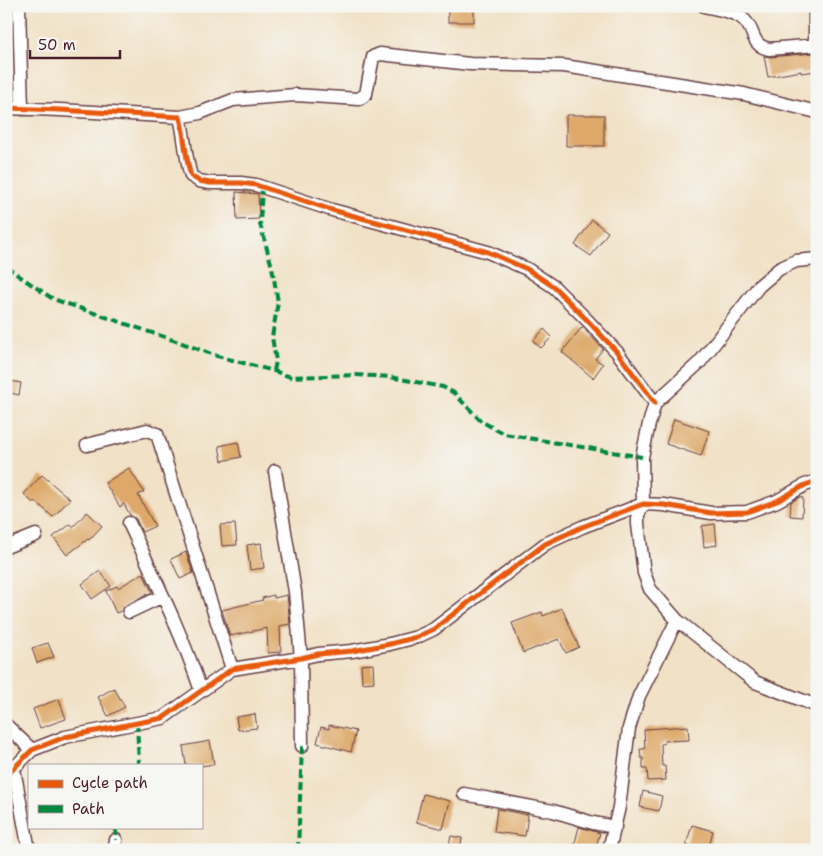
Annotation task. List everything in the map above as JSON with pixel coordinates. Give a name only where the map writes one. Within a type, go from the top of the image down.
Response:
[{"type":"street","points":[[20,6],[22,109]]},
{"type":"street","points":[[704,6],[729,12],[742,18],[751,30],[757,44],[762,48],[769,49],[816,45],[815,6]]},
{"type":"street","points":[[6,108],[180,117],[200,113],[233,100],[295,95],[359,99],[366,94],[373,57],[380,54],[470,64],[564,66],[744,94],[817,112]]},
{"type":"street","points":[[180,117],[185,135],[186,159],[191,176],[199,181],[256,185],[332,210],[488,252],[527,269],[554,287],[588,321],[617,352],[655,403]]},
{"type":"street","points":[[817,259],[796,261],[779,269],[759,286],[700,362],[655,403],[642,457],[643,504],[638,515],[644,573],[650,589],[677,620],[755,682],[817,706]]},
{"type":"street","points":[[87,445],[147,430],[157,434],[232,669]]},
{"type":"street","points":[[275,470],[295,592],[301,658],[302,746]]},
{"type":"street","points":[[29,850],[10,773],[32,750],[65,737],[163,718],[232,669],[318,654],[352,651],[417,637],[434,629],[545,544],[582,527],[643,504],[664,504],[711,513],[747,512],[776,501],[817,481]]},
{"type":"street","points":[[129,523],[168,603],[191,660],[201,691]]},
{"type":"street","points":[[6,547],[36,535]]},
{"type":"street","points":[[129,612],[163,596]]},
{"type":"street","points":[[609,850],[622,784],[628,728],[639,696],[677,620]]},
{"type":"street","points":[[6,725],[32,750]]},
{"type":"street","points":[[464,794],[553,811],[593,823],[615,827]]},
{"type":"building","points":[[448,6],[474,6],[474,22],[448,22]]},
{"type":"building","points":[[814,53],[816,71],[801,73],[801,71],[768,77],[764,56]]},
{"type":"building","points":[[566,115],[604,115],[604,146],[566,146]]},
{"type":"building","points":[[236,192],[258,194],[259,219],[237,220]]},
{"type":"building","points":[[592,220],[608,232],[591,256],[575,245]]},
{"type":"building","points":[[582,327],[603,349],[595,359],[603,364],[593,378],[562,352]]},
{"type":"building","points":[[544,329],[552,337],[541,348],[533,341]]},
{"type":"building","points":[[6,380],[21,383],[19,395],[6,392]]},
{"type":"building","points":[[674,419],[709,431],[701,456],[666,444]]},
{"type":"building","points":[[238,442],[241,457],[222,461],[219,446]]},
{"type":"building","points":[[129,468],[144,492],[138,495],[155,526],[142,532],[136,519],[130,515],[124,504],[120,507],[105,483]]},
{"type":"building","points":[[42,475],[70,499],[53,517],[24,494]]},
{"type":"building","points":[[800,497],[803,498],[802,517],[790,516],[791,502]]},
{"type":"building","points":[[87,512],[102,526],[89,540],[67,555],[53,537],[71,524],[73,527]]},
{"type":"building","points":[[235,524],[237,545],[222,546],[220,525]]},
{"type":"building","points":[[715,524],[717,545],[704,547],[702,526]]},
{"type":"building","points":[[261,543],[264,568],[250,570],[247,545]]},
{"type":"building","points":[[186,552],[193,573],[180,579],[171,559]]},
{"type":"building","points":[[100,571],[111,586],[92,599],[82,584]]},
{"type":"building","points":[[143,573],[152,592],[126,605],[121,611],[116,613],[106,591],[117,586],[118,588]]},
{"type":"building","points":[[274,595],[274,598],[287,595],[290,624],[280,626],[281,652],[268,653],[267,628],[230,636],[222,610],[263,600],[262,598]]},
{"type":"building","points":[[562,608],[579,647],[566,653],[559,639],[523,653],[512,623],[542,612],[543,616]]},
{"type":"building","points":[[48,643],[54,657],[37,663],[32,648]]},
{"type":"building","points":[[373,664],[374,682],[362,683],[361,665]]},
{"type":"building","points":[[114,688],[125,707],[108,716],[98,697]]},
{"type":"building","points":[[59,699],[66,719],[40,728],[33,709]]},
{"type":"building","points":[[255,714],[257,728],[238,730],[236,717]]},
{"type":"building","points":[[329,725],[356,731],[351,752],[317,743],[321,727],[329,729]]},
{"type":"building","points":[[688,726],[689,740],[664,741],[665,743],[661,744],[662,766],[665,766],[666,780],[648,781],[647,769],[643,769],[643,758],[641,758],[640,749],[645,749],[644,730]]},
{"type":"building","points":[[210,741],[214,764],[202,766],[202,764],[186,764],[183,746]]},
{"type":"building","points":[[643,791],[662,796],[659,811],[640,807]]},
{"type":"building","points":[[423,794],[450,801],[443,829],[416,822]]},
{"type":"building","points":[[497,809],[528,815],[525,836],[494,832]]},
{"type":"building","points":[[692,825],[713,831],[708,850],[686,845]]},
{"type":"building","points":[[579,827],[600,833],[595,850],[573,850]]},
{"type":"building","points":[[451,836],[462,838],[460,850],[448,850]]},
{"type":"marked path","points":[[262,186],[260,224],[272,267],[278,302],[272,337],[276,361],[274,371]]},
{"type":"marked path","points":[[6,267],[53,299],[217,356],[291,377],[357,375],[390,377],[443,387],[454,393],[481,421],[504,434],[642,457]]},
{"type":"marked path","points":[[137,723],[139,764]]},
{"type":"marked path","points":[[298,850],[302,746]]},
{"type":"marked path","points":[[116,828],[116,840]]},
{"type":"cycle path","points":[[6,108],[180,117],[191,176],[199,181],[256,185],[332,210],[488,252],[527,269],[554,287],[588,321],[617,352],[655,403]]},
{"type":"cycle path","points":[[6,776],[32,750],[65,737],[163,718],[232,669],[318,654],[352,651],[417,637],[434,629],[545,544],[582,527],[643,504],[664,505],[711,513],[747,512],[777,501],[805,485],[817,481]]}]
